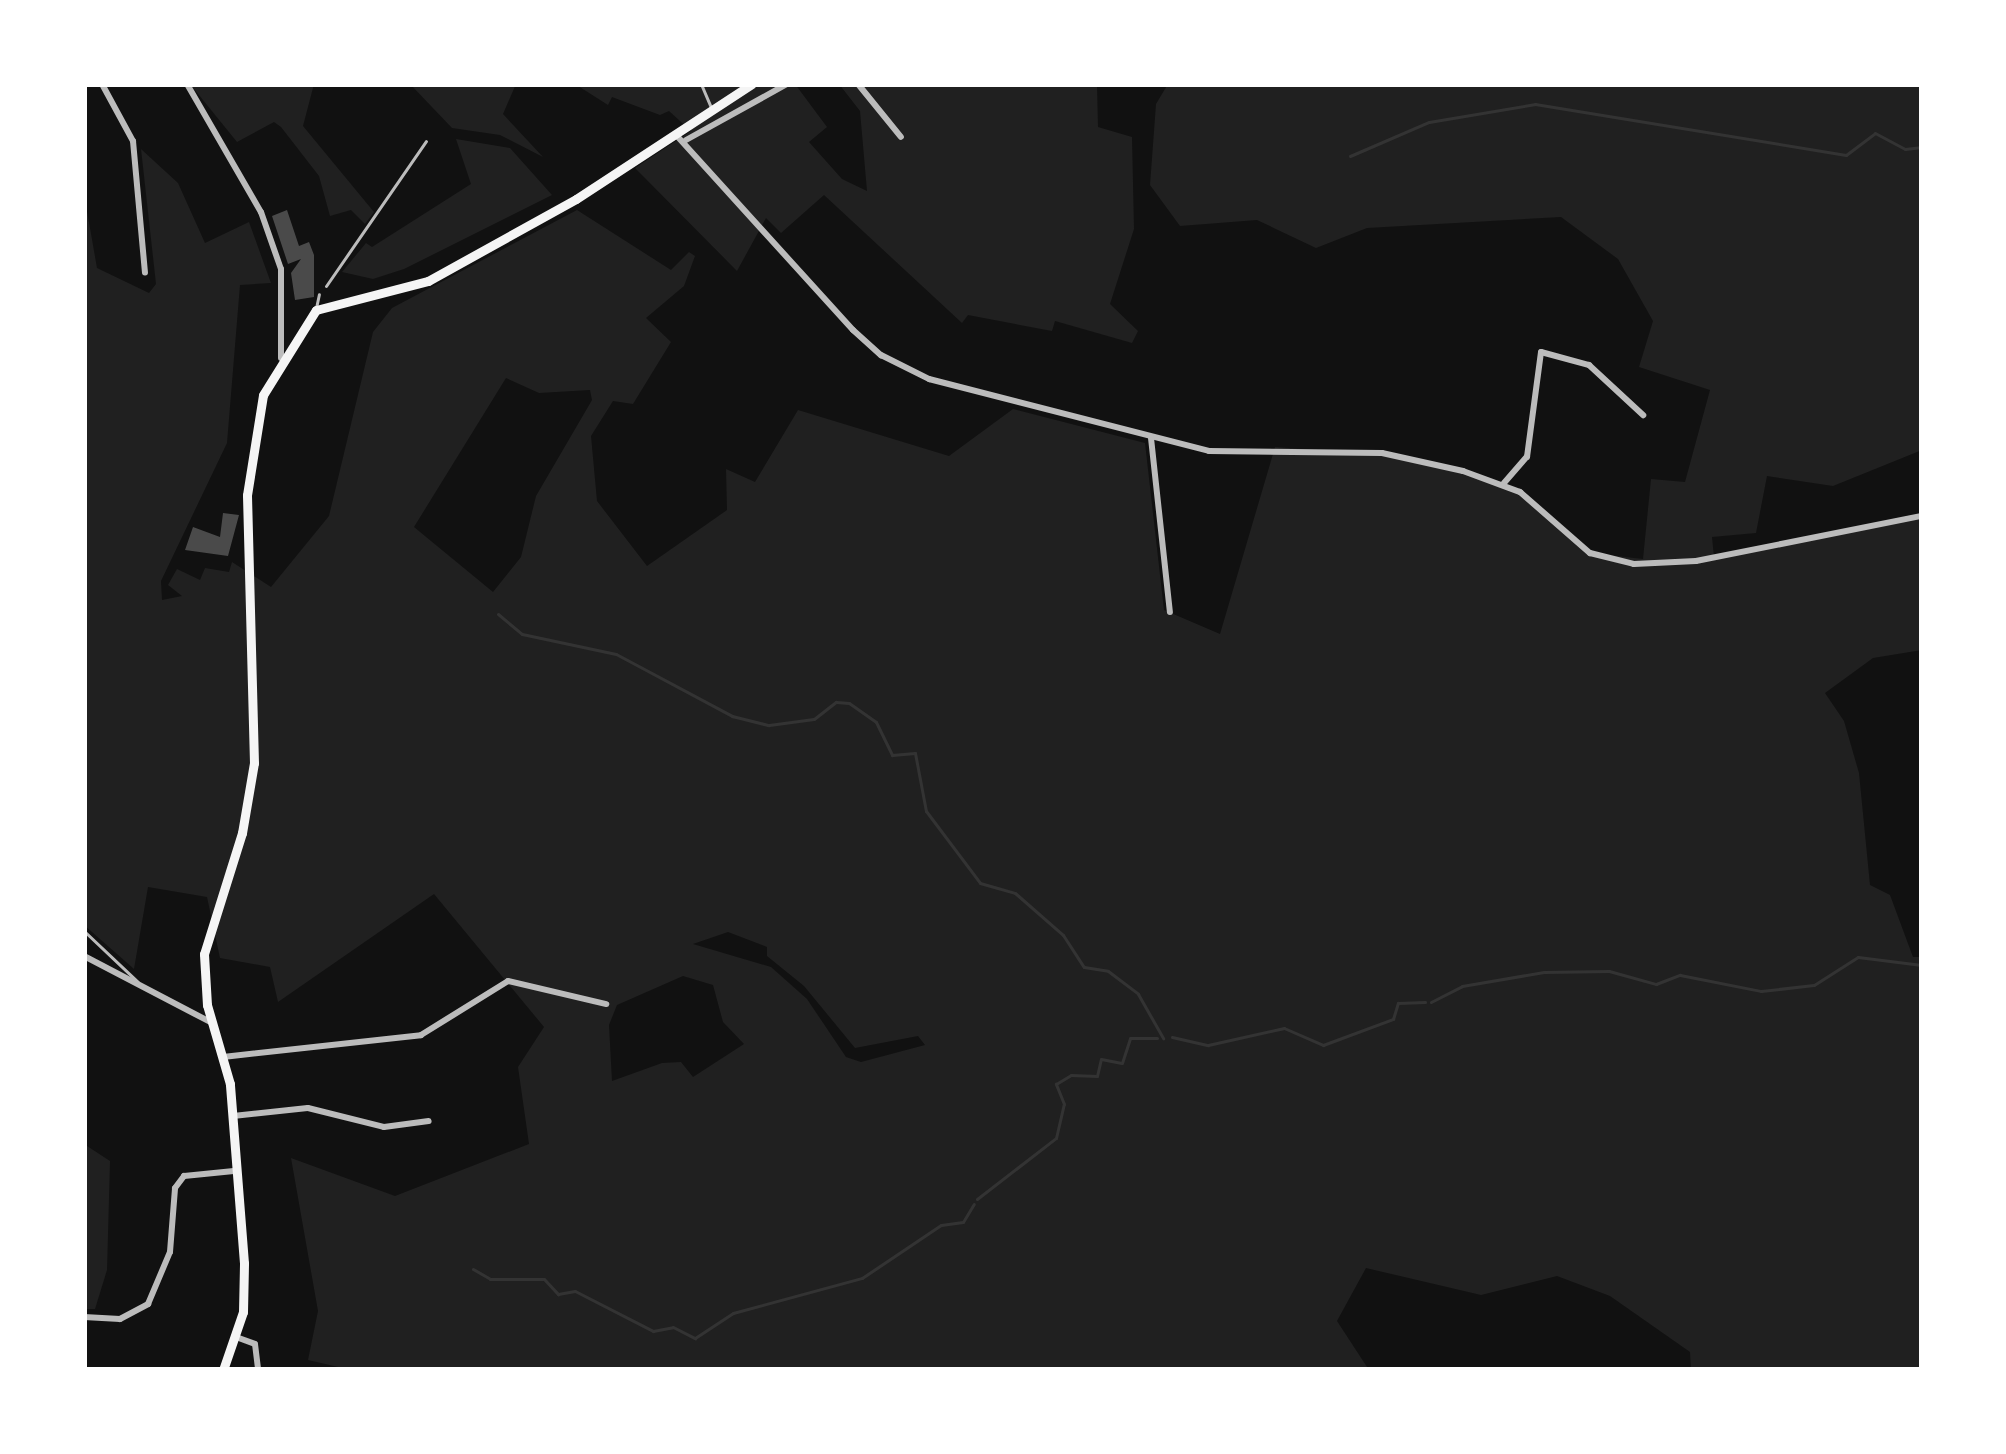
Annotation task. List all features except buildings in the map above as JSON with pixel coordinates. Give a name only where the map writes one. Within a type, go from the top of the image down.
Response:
[{"type":"main road","points":[[223,1370],[245,1294],[232,1116],[223,1057],[212,1024],[206,941],[242,833],[256,733],[248,462],[262,395],[281,358],[316,310],[413,288],[752,84]]},
{"type":"street","points":[[102,84],[133,141],[145,272]]},
{"type":"street","points":[[187,84],[261,212],[281,269],[281,358]]},
{"type":"street","points":[[686,140],[788,84]]},
{"type":"street","points":[[858,84],[901,137]]},
{"type":"street","points":[[674,134],[686,140],[881,356],[928,379],[1151,438],[1242,456],[1382,453],[1504,483],[1590,553],[1634,564],[1696,561],[1922,516]]},
{"type":"street","points":[[1504,483],[1527,457],[1541,352],[1588,365],[1643,416]]},
{"type":"street","points":[[1151,438],[1170,612]]},
{"type":"street","points":[[84,956],[212,1024]]},
{"type":"street","points":[[223,1057],[421,1035],[508,981],[606,1004]]},
{"type":"street","points":[[232,1116],[308,1108],[384,1126],[429,1120]]},
{"type":"street","points":[[84,1317],[120,1318],[148,1304],[170,1252],[179,1182],[234,1171]]},
{"type":"street","points":[[236,1337],[255,1344],[258,1370]]},
{"type":"lane","points":[[701,84],[712,110]]},
{"type":"lane","points":[[326,286],[425,141]]},
{"type":"lane","points":[[316,310],[319,294]]},
{"type":"lane","points":[[84,931],[139,984]]},
{"type":"shaded area","points":[[190,84],[314,84],[303,126],[374,212],[365,224],[351,210],[330,216],[319,176],[281,127],[274,122],[237,142]]},
{"type":"shaded area","points":[[410,84],[516,84],[503,114],[543,157],[500,135],[452,128]]},
{"type":"shaded area","points":[[575,84],[795,84],[827,127],[809,142],[842,179],[867,191],[860,111],[839,84],[1097,84],[1098,127],[1132,137],[1134,229],[1110,304],[1138,331],[1132,343],[1055,321],[1052,331],[968,315],[962,323],[824,195],[781,233],[766,218],[737,271],[635,168],[691,131],[669,111],[660,115],[612,97],[608,105]]},
{"type":"shaded area","points":[[1168,84],[1922,84],[1922,450],[1833,486],[1767,476],[1756,533],[1712,537],[1714,557],[1922,516],[1922,650],[1873,658],[1825,693],[1844,721],[1859,773],[1870,885],[1890,895],[1913,957],[1922,957],[1922,1370],[1691,1370],[1690,1352],[1610,1296],[1557,1276],[1481,1295],[1366,1268],[1337,1321],[1369,1370],[351,1370],[308,1360],[318,1311],[291,1158],[395,1196],[529,1144],[518,1067],[544,1027],[434,894],[278,1002],[270,967],[220,958],[207,897],[148,887],[134,969],[84,925],[84,194],[97,268],[149,293],[156,284],[141,149],[178,183],[205,243],[249,222],[271,283],[240,285],[227,443],[161,581],[162,600],[182,596],[168,585],[177,569],[200,580],[205,568],[229,572],[232,562],[271,587],[329,516],[373,332],[392,308],[577,210],[671,270],[689,252],[695,256],[684,286],[646,318],[671,342],[633,404],[613,401],[591,436],[597,501],[647,566],[727,510],[726,469],[755,482],[798,410],[949,456],[1013,409],[1145,443],[1164,610],[1220,634],[1275,447],[1408,457],[1504,483],[1590,553],[1643,559],[1651,479],[1685,482],[1710,390],[1639,367],[1653,321],[1618,259],[1561,217],[1367,228],[1316,248],[1257,220],[1180,226],[1150,185],[1156,104]],"holes":[[[506,378],[539,393],[590,390],[592,400],[536,496],[521,557],[493,592],[414,527]],[[728,932],[767,947],[767,956],[804,986],[855,1048],[918,1036],[925,1045],[861,1062],[846,1057],[807,999],[771,967],[693,944]],[[683,976],[713,985],[723,1022],[744,1044],[693,1077],[681,1062],[662,1063],[612,1081],[609,1025],[617,1005]]]},
{"type":"shaded area","points":[[456,139],[510,148],[552,195],[404,269],[373,279],[342,272],[366,243],[372,247],[471,184]]},
{"type":"shaded area","points":[[84,1144],[110,1161],[107,1270],[95,1309],[84,1309]]},
{"type":"waterway","points":[[1350,156],[1429,122],[1535,104],[1846,155],[1875,133],[1905,149],[1922,147]]},
{"type":"waterway","points":[[498,614],[522,634],[616,654],[732,716],[769,725],[814,719],[836,702],[849,703],[876,722],[892,755],[915,753],[926,811],[980,883],[1015,893],[1063,935],[1084,967],[1108,971],[1138,994],[1163,1038]]},
{"type":"waterway","points":[[1431,1002],[1462,986],[1544,972],[1609,971],[1656,984],[1680,975],[1761,991],[1814,985],[1858,957],[1922,965]]},
{"type":"waterway","points":[[1172,1037],[1208,1045],[1284,1028],[1323,1045],[1393,1019],[1398,1003],[1425,1002]]},
{"type":"waterway","points":[[977,1199],[1056,1138],[1064,1104],[1056,1084],[1071,1075],[1097,1076],[1101,1059],[1122,1063],[1130,1038],[1157,1038]]},
{"type":"waterway","points":[[473,1269],[490,1279],[544,1279],[558,1294],[575,1291],[653,1331],[673,1327],[695,1338],[733,1313],[862,1278],[941,1225],[963,1222],[974,1204]]}]
